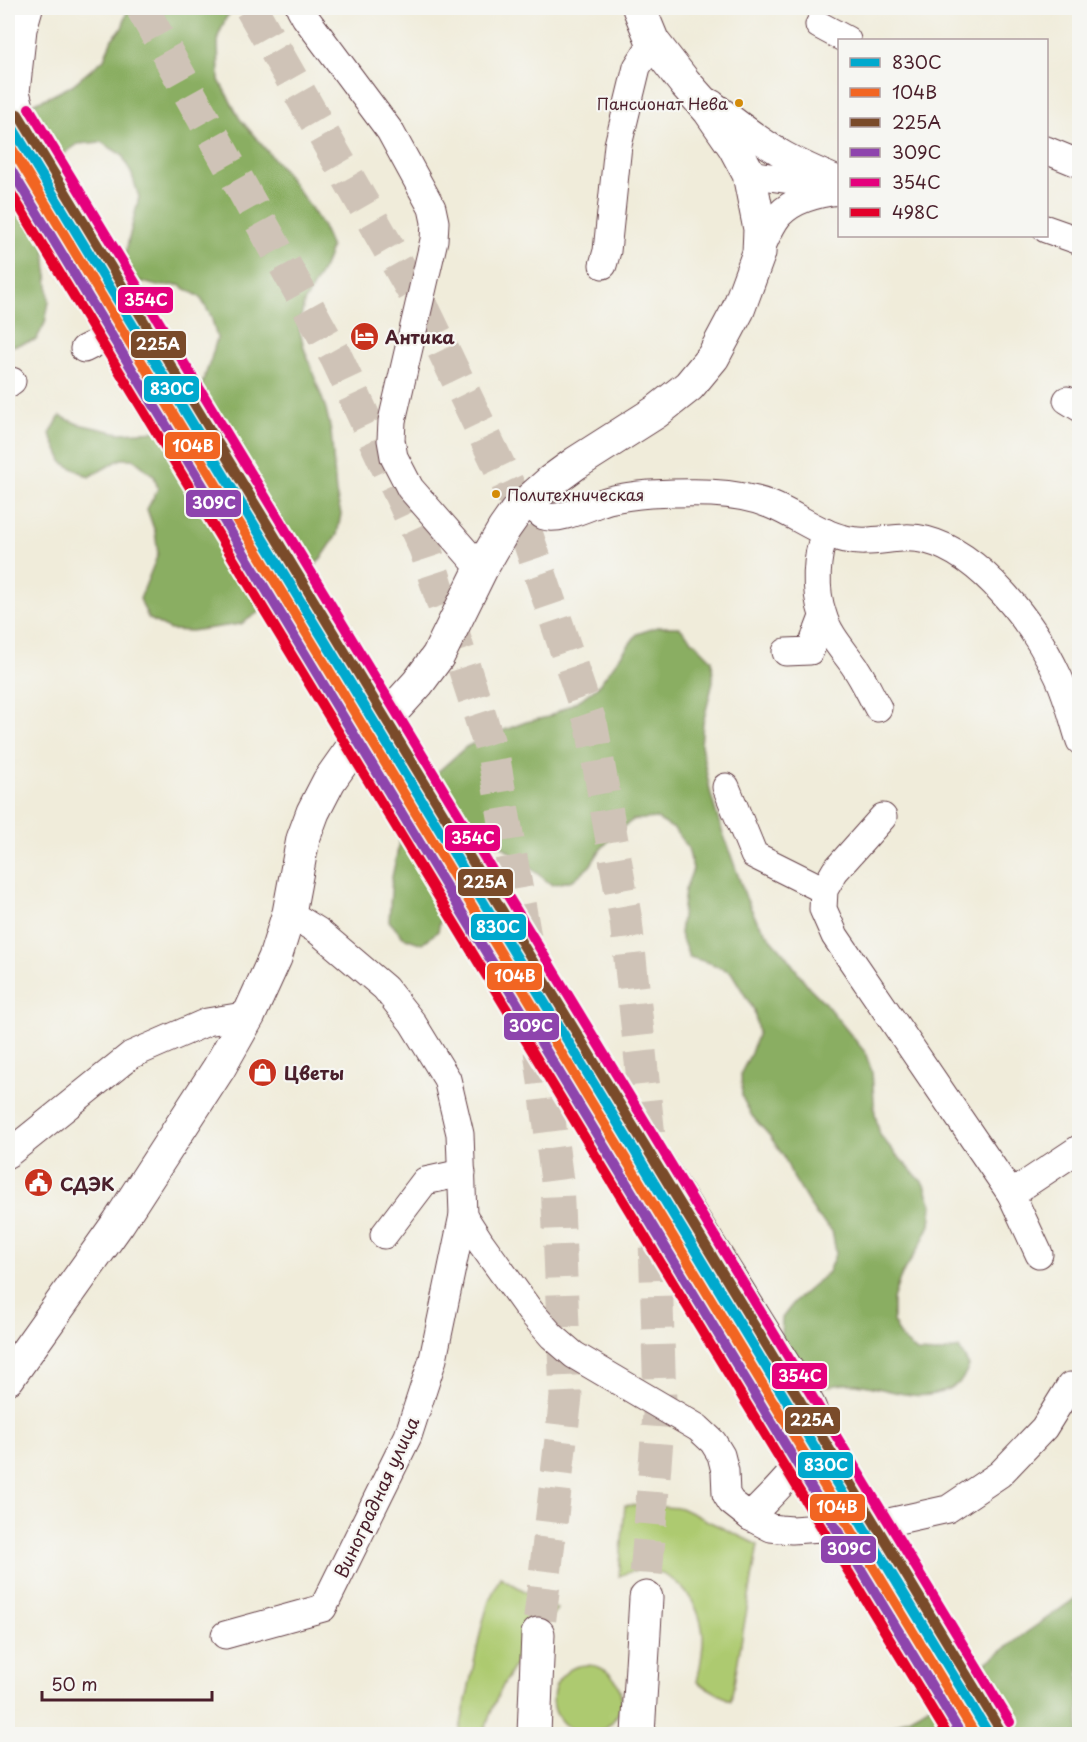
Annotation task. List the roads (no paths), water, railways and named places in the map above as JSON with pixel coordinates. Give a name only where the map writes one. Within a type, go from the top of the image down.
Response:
[{"type":"main road","points":[[10,1370],[119,1222],[219,1068],[249,1015],[275,958],[289,913],[303,838],[329,781],[353,747],[398,705],[438,656],[482,569],[516,512],[576,463],[656,412],[689,386],[713,357],[738,310],[759,253],[760,229],[749,174],[734,146],[709,110],[653,42],[639,8]]},
{"type":"main road","points":[[638,1734],[646,1598]]},
{"type":"main road","points":[[534,1734],[538,1634]]},
{"type":"street","points":[[29,8],[23,29],[16,92],[23,118],[122,289],[131,316],[130,326],[123,333],[106,338],[84,349]]},
{"type":"street","points":[[300,8],[390,131],[432,207],[435,222],[434,240],[392,421],[391,440],[394,457],[410,488],[482,569]]},
{"type":"street","points":[[819,25],[845,39]]},
{"type":"street","points":[[603,265],[608,251],[618,145],[637,67],[653,42]]},
{"type":"street","points":[[685,83],[760,140],[806,167],[838,180]]},
{"type":"street","points":[[1048,150],[1080,164]]},
{"type":"street","points":[[749,174],[838,189]]},
{"type":"street","points":[[759,253],[770,229],[780,215],[810,197],[838,190]]},
{"type":"street","points":[[1048,229],[1080,241]]},
{"type":"street","points":[[528,500],[537,511],[545,516],[556,517],[609,500],[648,494],[721,494],[752,497],[845,540],[866,542],[905,537],[926,540],[949,549],[970,562],[1008,598],[1035,634],[1059,677],[1080,741]]},
{"type":"street","points":[[825,532],[820,548],[817,573],[823,617],[878,708]]},
{"type":"street","points":[[786,652],[810,651],[823,617]]},
{"type":"street","points":[[726,788],[754,855],[824,890]]},
{"type":"street","points":[[883,817],[835,871],[824,890],[823,909],[835,936],[1011,1194],[1039,1254]]},
{"type":"street","name":"Виноградная улица","points":[[225,1635],[323,1608],[408,1436],[433,1359],[463,1215],[460,1134],[447,1079],[412,1022],[385,988],[318,931],[289,913]]},
{"type":"street","points":[[8,1155],[131,1055],[207,1022],[249,1015]]},
{"type":"street","points":[[585,1040],[801,1387],[815,1416],[816,1428],[805,1453],[783,1481],[750,1516]]},
{"type":"street","points":[[1011,1194],[1080,1148]]},
{"type":"street","points":[[384,1235],[425,1181],[462,1173]]},
{"type":"street","points":[[463,1215],[530,1311],[552,1336],[574,1356],[698,1428],[713,1442],[721,1455],[725,1471],[726,1494],[731,1502],[750,1516],[771,1527],[792,1530],[880,1524],[948,1509],[1000,1474],[1044,1428],[1070,1386]]},
{"type":"tunnel","points":[[142,8],[337,359],[425,548],[494,759],[526,943],[557,1181],[566,1397],[538,1634]]},
{"type":"tunnel","points":[[251,8],[425,312],[514,497],[592,727],[626,921],[653,1174],[660,1402],[646,1598]]},
{"type":"place","name":"Пансионат Нева","points":[[739,103]]},
{"type":"place","name":"Антика","points":[[364,336]]},
{"type":"place","name":"Политехническая","points":[[496,494]]},
{"type":"place","name":"Цветы","points":[[263,1072]]},
{"type":"place","name":"СДЭК","points":[[39,1183]]}]
